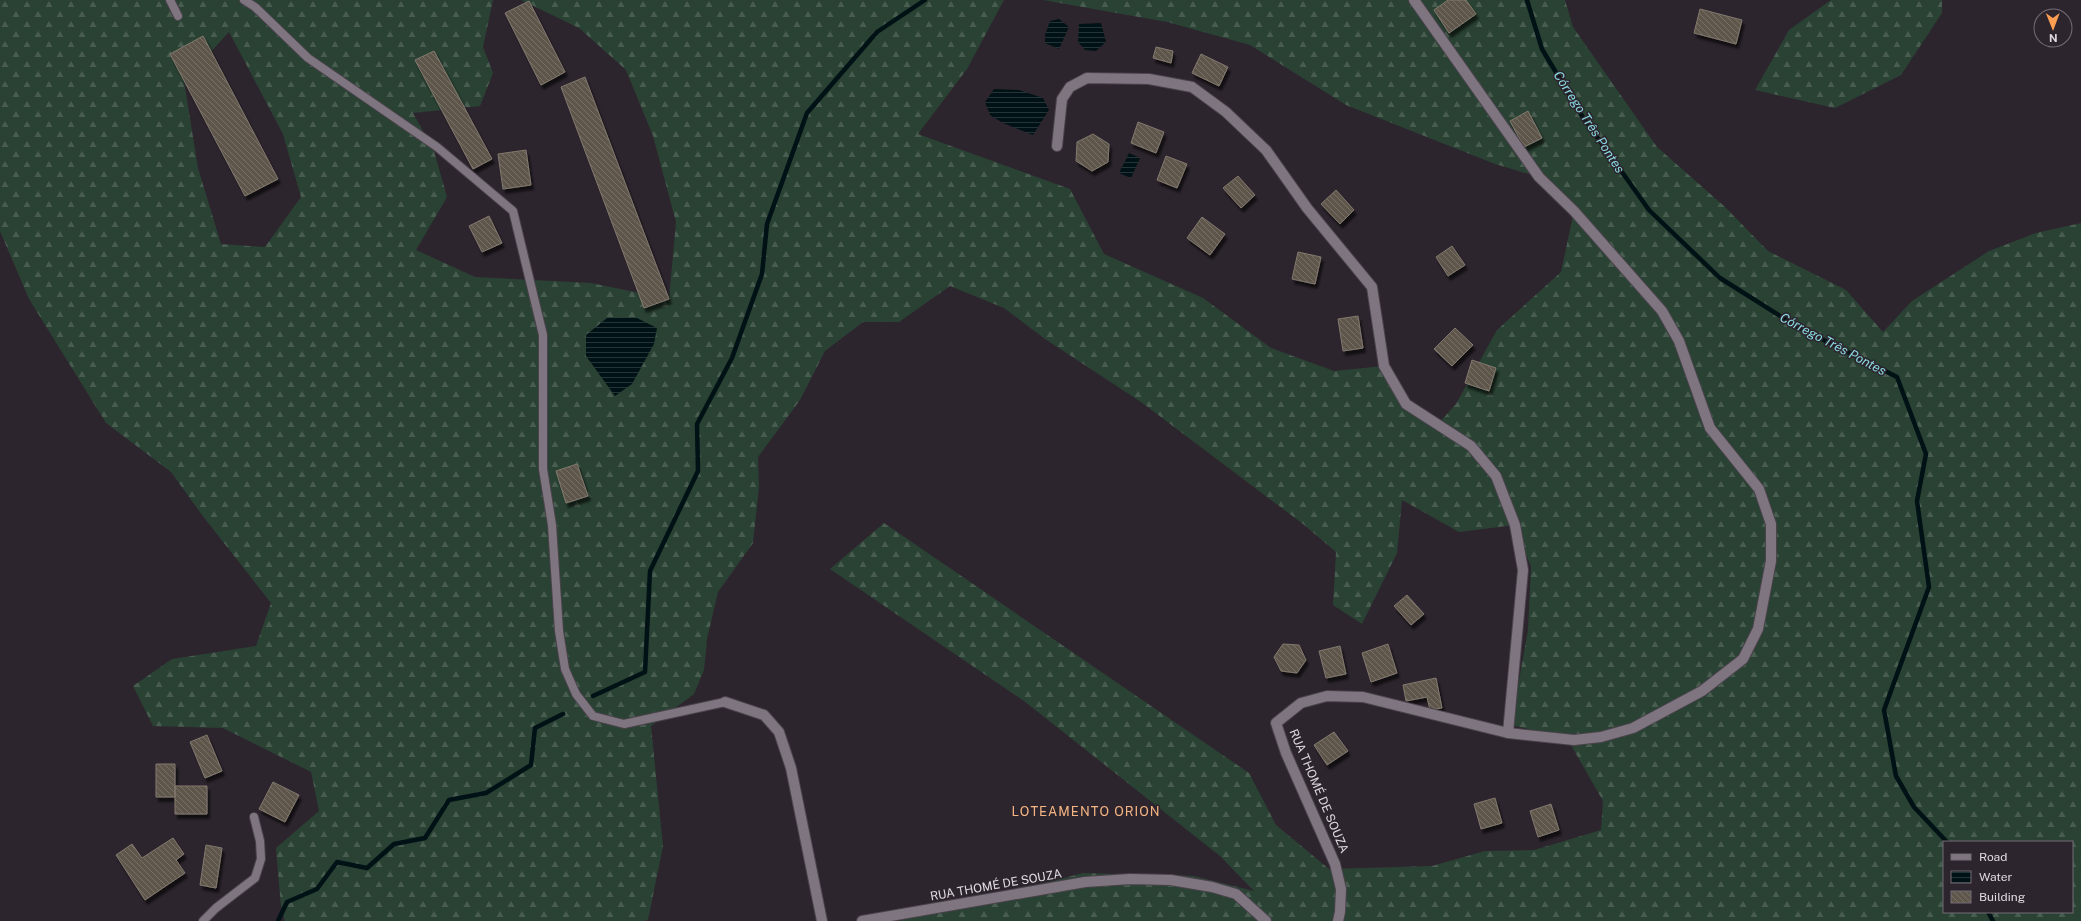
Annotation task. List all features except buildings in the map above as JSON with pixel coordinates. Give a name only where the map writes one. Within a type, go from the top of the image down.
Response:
[{"type":"street","points":[[1057,146],[1062,99],[1070,87],[1087,78],[1148,79],[1192,86],[1226,112],[1266,150],[1308,208],[1372,287],[1384,366],[1406,404],[1471,446],[1496,476],[1515,525],[1523,570],[1508,733],[1574,740],[1601,737],[1633,728],[1702,691],[1743,659],[1758,629],[1771,561],[1771,524],[1760,489],[1710,428],[1679,341],[1662,311],[1574,211],[1540,177],[1414,0]]},
{"type":"street","name":"RUA THOMÉ DE SOUZA","points":[[1338,921],[1341,889],[1335,864],[1286,753],[1276,722],[1301,703],[1327,696],[1363,697],[1508,733]]},
{"type":"street","points":[[725,702],[764,716],[779,732],[791,768],[822,921]]},
{"type":"street","name":"RUA THOMÉ DE SOUZA","points":[[862,921],[1086,882],[1171,880],[1212,886],[1236,894],[1266,921]]},
{"type":"lane","points":[[170,0],[178,16]]},
{"type":"lane","points":[[244,0],[255,7],[308,58],[437,147],[513,211],[542,335],[544,469],[552,525],[559,631],[565,669],[576,694],[593,716],[624,724],[725,702]]},
{"type":"lane","points":[[203,921],[216,908],[255,878],[261,859],[260,841],[254,816]]},
{"type":"green space","points":[[0,0],[493,0],[483,47],[493,73],[480,106],[413,113],[434,151],[447,197],[416,250],[475,277],[591,283],[669,299],[676,222],[653,136],[626,70],[579,28],[521,0],[1004,0],[967,69],[918,134],[1070,189],[1104,254],[1203,298],[1271,348],[1334,371],[1384,366],[1406,404],[1438,424],[1456,404],[1497,330],[1561,272],[1574,211],[1539,177],[1495,164],[1346,105],[1250,45],[1167,22],[1043,0],[1565,0],[1573,27],[1657,147],[1724,206],[1768,251],[1846,290],[1883,332],[1912,301],[1989,251],[2036,233],[2081,223],[2081,921],[899,921],[1083,873],[1194,876],[1254,891],[1220,856],[1024,701],[830,569],[884,523],[1249,773],[1276,825],[1329,869],[1432,866],[1485,851],[1534,850],[1601,830],[1603,801],[1567,738],[1511,725],[1528,630],[1531,567],[1515,525],[1459,532],[1402,500],[1397,553],[1362,624],[1333,605],[1336,552],[1303,524],[1141,402],[1045,339],[1004,308],[950,286],[899,322],[863,322],[825,351],[800,400],[758,457],[759,487],[753,543],[718,592],[707,639],[704,670],[694,694],[651,726],[663,846],[648,920],[285,921],[281,907],[276,848],[319,811],[311,772],[223,728],[153,726],[133,686],[172,659],[256,646],[271,603],[202,515],[171,472],[106,423],[29,299],[0,231]],"holes":[[[229,32],[283,134],[301,197],[265,247],[221,244],[198,168],[184,81]]]},
{"type":"green space","points":[[1831,0],[1942,0],[1942,13],[1901,75],[1835,108],[1755,90],[1789,30]]},
{"type":"water","points":[[1059,19],[1069,27],[1059,49],[1045,43],[1045,35],[1050,21]]},
{"type":"water","points":[[1101,23],[1106,42],[1096,51],[1085,50],[1078,42],[1079,24]]},
{"type":"water","points":[[994,89],[1019,90],[1043,98],[1049,110],[1033,135],[1003,123],[990,115],[985,102]]},
{"type":"water","points":[[1129,153],[1140,158],[1131,178],[1119,173]]},
{"type":"water","points":[[607,318],[637,318],[657,328],[654,344],[632,384],[615,396],[586,356],[586,335]]},
{"type":"waterway","points":[[593,696],[645,672],[650,571],[698,471],[697,424],[732,358],[762,274],[767,224],[807,113],[877,32],[925,0]]},
{"type":"waterway","name":"Córrego Três Pontes","points":[[1527,0],[1542,49],[1582,116],[1649,210],[1720,278],[1796,326],[1897,377],[1926,454],[1917,501],[1929,587],[1884,710],[1896,776],[1914,807],[1946,841]]},
{"type":"waterway","points":[[278,921],[287,902],[317,889],[337,862],[367,868],[394,844],[425,838],[449,800],[486,793],[531,765],[535,728],[563,714]]},
{"type":"waterway","name":"Córrego Três Pontes","points":[[1989,913],[1993,921]]},
{"type":"district","name":"LOTEAMENTO ORION","points":[[1086,811]]}]
